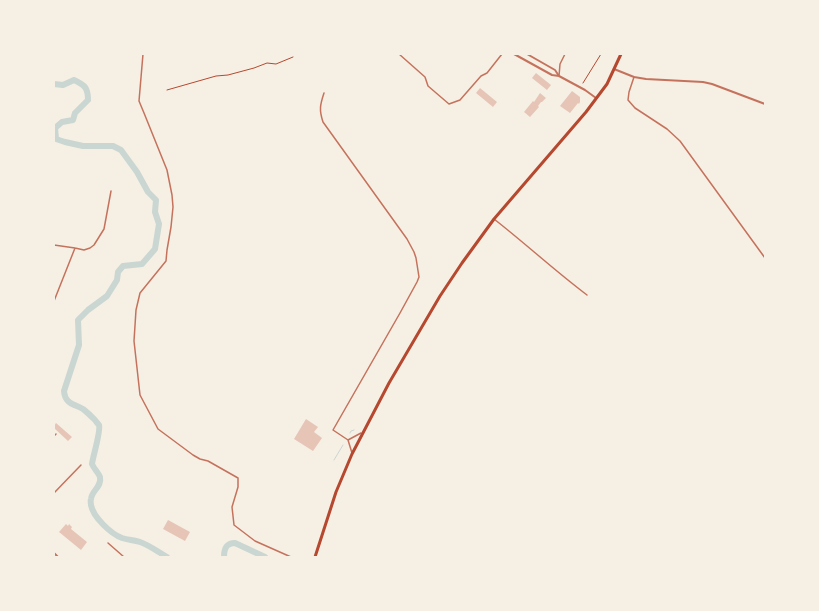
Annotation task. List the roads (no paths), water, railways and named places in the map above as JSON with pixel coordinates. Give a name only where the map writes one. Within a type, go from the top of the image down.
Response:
[{"type":"main road","points":[[315,557],[336,492],[352,454],[389,383],[440,296],[494,220],[607,84],[621,54]]},
{"type":"street","points":[[143,54],[139,101],[167,170],[173,207],[166,261],[140,293],[136,310],[134,340],[140,395],[158,429],[193,455],[208,461],[238,478],[238,487],[232,507],[234,525],[255,541],[291,557]]},
{"type":"street","points":[[399,54],[425,77],[428,86],[449,104],[460,100],[481,76],[487,73],[502,54]]},
{"type":"street","points":[[514,54],[552,75],[560,76]]},
{"type":"street","points":[[527,54],[555,70],[560,76],[596,98]]},
{"type":"street","points":[[560,76],[560,64],[565,54]]},
{"type":"street","points":[[614,69],[634,77],[646,79],[703,82],[712,84],[765,104]]},
{"type":"street","points":[[634,77],[628,100],[635,108],[667,129],[680,141],[765,258]]},
{"type":"street","points":[[324,93],[320,109],[320,115],[323,122],[407,239],[414,252],[419,277],[333,430],[348,440],[352,454]]},
{"type":"street","points":[[54,245],[84,250],[94,245],[104,229],[111,191]]},
{"type":"street","points":[[494,220],[587,295]]},
{"type":"street","points":[[54,302],[75,248]]},
{"type":"street","points":[[348,440],[363,432]]},
{"type":"street","points":[[54,493],[81,465]]},
{"type":"street","points":[[108,543],[124,557]]},
{"type":"street","points":[[54,554],[58,557]]},
{"type":"waterway","points":[[54,84],[63,85],[74,80],[85,87],[88,100],[75,113],[73,120],[62,122],[55,128],[56,139],[83,146],[113,146],[121,150],[137,172],[148,192],[156,200],[155,212],[159,224],[155,249],[142,264],[123,266],[118,272],[117,280],[107,296],[88,310],[78,320],[79,345],[64,391],[68,401],[83,409],[99,425],[98,438],[92,464],[100,477],[100,483],[93,493],[91,500],[92,510],[95,515],[108,529],[118,536],[124,539],[143,543],[167,557]]},
{"type":"waterway","points":[[350,433],[354,430]]},
{"type":"waterway","points":[[334,460],[343,445]]},
{"type":"waterway","points":[[224,557],[226,547],[232,543],[265,557]]}]
